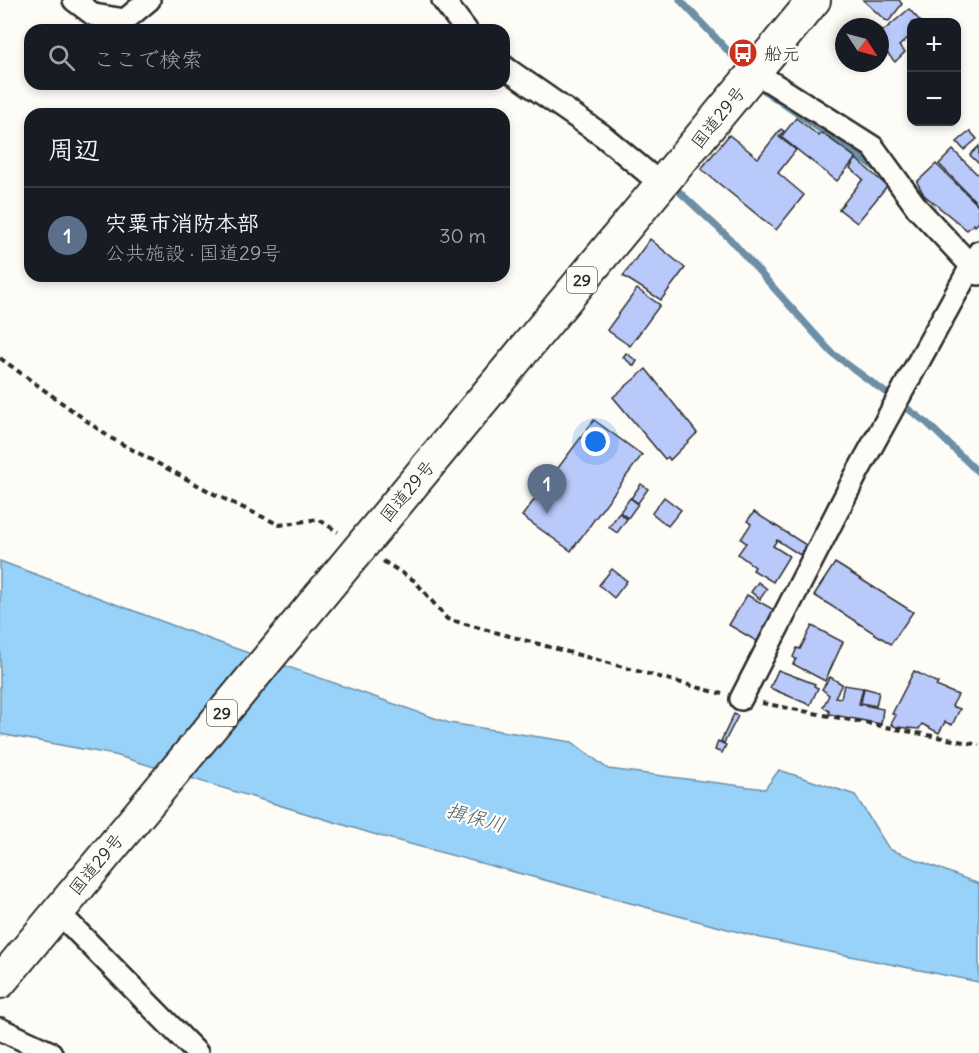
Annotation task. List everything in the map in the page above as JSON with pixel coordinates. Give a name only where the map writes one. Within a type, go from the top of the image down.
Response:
[{"type":"highway","name":"国道29号","points":[[0,982],[814,0]]},
{"type":"street","points":[[74,0],[94,15],[125,20],[149,0]]},
{"type":"street","points":[[443,0],[461,24]]},
{"type":"street","points":[[510,71],[602,135],[662,185]]},
{"type":"street","points":[[741,699],[856,475],[976,264],[918,208],[873,147],[755,72]]},
{"type":"street","points":[[57,911],[198,1053]]},
{"type":"street","points":[[0,1029],[51,1053]]},
{"type":"path","points":[[0,358],[109,437],[218,496],[280,525],[318,519],[355,553],[415,581],[447,619],[741,699],[979,745]]},
{"type":"water","name":"揖保川","points":[[0,561],[220,643],[449,723],[572,742],[608,769],[765,789],[779,770],[855,795],[889,849],[979,884],[979,982],[761,938],[380,836],[115,755],[0,734]]},
{"type":"building","points":[[863,0],[899,0],[902,4],[889,21],[889,18],[883,18]]},
{"type":"building","points":[[909,9],[917,18],[907,18],[907,39],[899,46],[905,52],[895,62],[889,55],[889,26]]},
{"type":"building","points":[[796,118],[819,136],[822,133],[856,158],[837,181],[781,137]]},
{"type":"building","points":[[781,129],[784,131],[779,137],[796,150],[778,173],[804,195],[776,230],[701,169],[729,135],[758,158]]},
{"type":"building","points":[[970,131],[977,139],[964,150],[957,142]]},
{"type":"building","points":[[979,146],[979,164],[970,155]]},
{"type":"building","points":[[953,150],[979,176],[979,205],[939,164]]},
{"type":"building","points":[[856,159],[887,186],[857,223],[839,209],[863,179],[850,168]]},
{"type":"building","points":[[936,164],[979,206],[979,222],[975,226],[974,224],[967,230],[924,195],[917,182]]},
{"type":"building","points":[[650,239],[685,268],[661,300],[623,276]]},
{"type":"building","points":[[637,289],[660,305],[630,346],[607,330]]},
{"type":"building","points":[[626,353],[637,361],[634,366],[623,357]]},
{"type":"building","points":[[646,369],[697,433],[670,460],[668,457],[665,459],[613,397]]},
{"type":"building","points":[[594,420],[642,455],[571,551],[522,516]]},
{"type":"building","points":[[641,484],[648,489],[638,503],[631,498]]},
{"type":"building","points":[[664,497],[681,510],[668,526],[652,513]]},
{"type":"building","points":[[630,498],[638,504],[628,518],[620,512]]},
{"type":"building","points":[[754,512],[806,545],[800,555],[777,540],[773,546],[789,556],[773,582],[753,570],[755,567],[738,554],[746,543],[741,539],[751,524],[747,521]]},
{"type":"building","points":[[619,513],[627,519],[617,533],[609,527]]},
{"type":"building","points":[[835,563],[913,612],[891,644],[814,595]]},
{"type":"building","points":[[612,569],[627,581],[614,598],[599,585]]},
{"type":"building","points":[[758,582],[767,589],[760,599],[751,592]]},
{"type":"building","points":[[747,595],[776,611],[758,642],[729,625]]},
{"type":"building","points":[[812,626],[843,642],[825,681],[793,664],[797,648],[800,649]]},
{"type":"building","points":[[778,670],[815,684],[814,686],[818,688],[810,705],[770,688]]},
{"type":"building","points":[[914,671],[938,683],[936,686],[958,695],[952,706],[960,709],[952,725],[945,722],[939,733],[922,724],[919,729],[896,727],[891,724],[896,715],[892,714]]},
{"type":"building","points":[[830,677],[842,684],[835,697],[841,698],[844,685],[863,688],[859,704],[883,709],[881,724],[829,714],[829,711],[823,707],[829,695],[822,689]]},
{"type":"building","points":[[864,688],[879,692],[876,706],[861,703]]},
{"type":"building","points":[[734,714],[738,716],[724,743],[721,741]]},
{"type":"building","points":[[718,741],[726,745],[722,753],[715,750]]},
{"type":"waterway","points":[[680,0],[745,69]]},
{"type":"waterway","points":[[510,58],[515,63]]},
{"type":"waterway","points":[[759,84],[766,92],[881,172]]},
{"type":"waterway","points":[[671,184],[730,239],[832,353],[927,423],[979,473]]},
{"type":"place","name":"船元","points":[[743,53]]},
{"type":"place","name":"宍粟市消防本部","points":[[547,514]]}]
